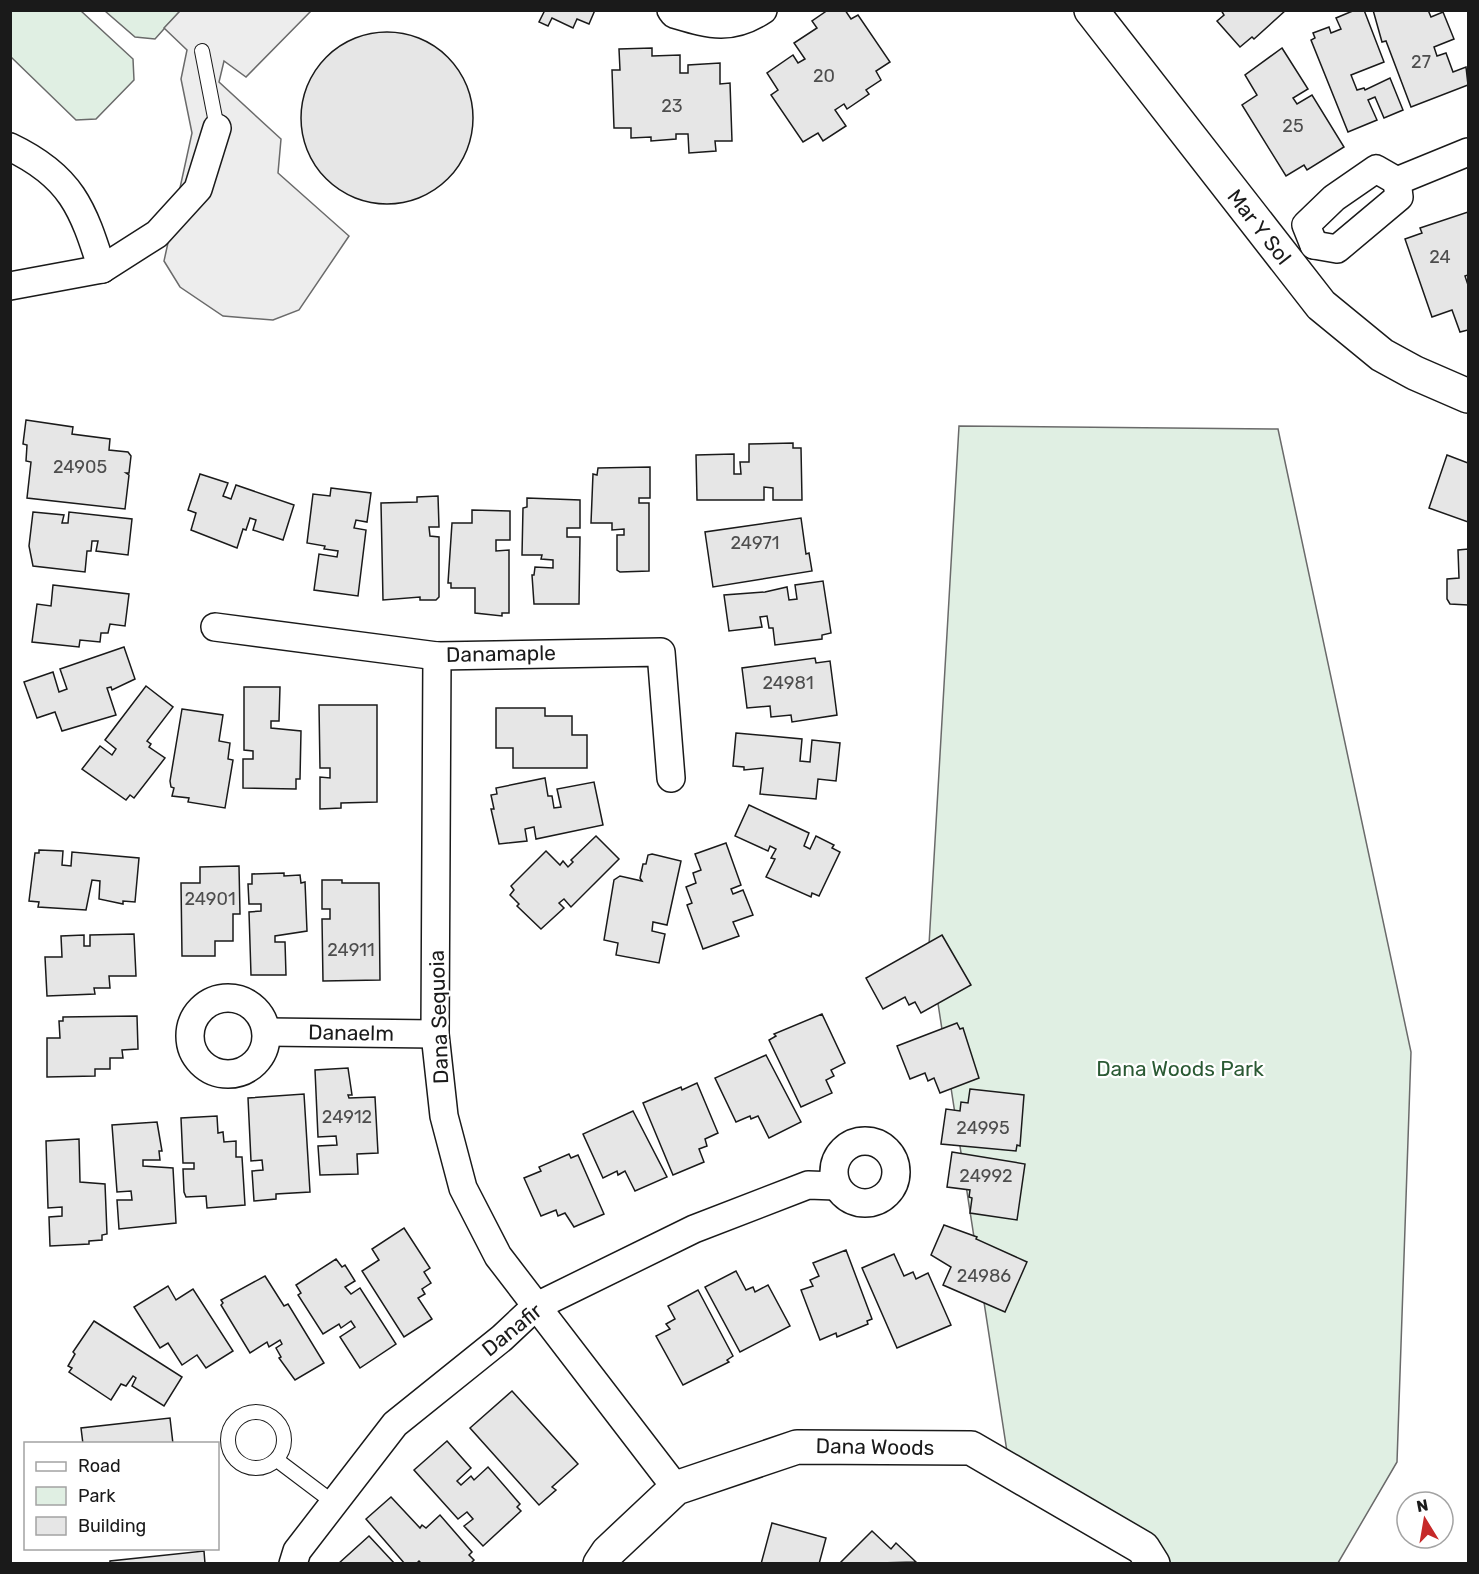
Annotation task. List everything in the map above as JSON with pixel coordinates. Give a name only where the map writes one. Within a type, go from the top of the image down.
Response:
[{"type":"street","points":[[671,10],[674,14],[717,26],[751,18],[763,10]]},
{"type":"street","name":"Mar Y Sol","points":[[1091,10],[1288,266],[1321,305],[1373,348],[1415,373],[1468,396]]},
{"type":"street","points":[[10,286],[102,269],[157,234],[198,189],[217,128]]},
{"type":"street","points":[[10,147],[38,160],[60,181],[76,201],[87,221],[102,269]]},
{"type":"street","points":[[1398,181],[1468,152]]},
{"type":"street","points":[[1314,245],[1306,225],[1320,210],[1376,169],[1398,181]]},
{"type":"street","points":[[1288,266],[1314,245],[1337,249],[1399,196],[1398,181]]},
{"type":"street","points":[[1320,210],[1347,240]]},
{"type":"street","name":"Danamaple","points":[[215,627],[437,656],[661,652],[671,778]]},
{"type":"street","name":"Dana Sequoia","points":[[437,656],[435,1034],[444,1116],[463,1188],[498,1256],[676,1488]]},
{"type":"street","name":"Danaelm","points":[[267,1032],[435,1034]]},
{"type":"street","name":"Danafir","points":[[293,1563],[297,1551],[395,1424],[535,1307],[693,1229],[808,1185],[836,1186]]},
{"type":"street","name":"Dana Woods","points":[[600,1563],[608,1552],[676,1488],[797,1446],[971,1448],[1143,1548],[1153,1563]]},
{"type":"lane","points":[[202,51],[217,128]]},
{"type":"lane","points":[[255,1412],[273,1417],[280,1424],[285,1443],[277,1460],[270,1466],[252,1469],[236,1460],[228,1444],[228,1435],[237,1419],[255,1412]]},
{"type":"lane","points":[[277,1460],[334,1503]]},
{"type":"green space","points":[[10,11],[81,11],[133,59],[134,80],[96,119],[76,120],[11,57]]},
{"type":"green space","points":[[105,11],[180,11],[155,39],[135,37]]},
{"type":"green space","name":"Dana Woods Park","points":[[959,426],[1278,429],[1411,1052],[1397,1462],[1338,1563],[1161,1563],[1010,1471],[929,945]]},
{"type":"shaded area","points":[[180,11],[311,11],[246,77],[224,61],[219,82],[281,139],[278,173],[349,236],[299,310],[273,320],[223,316],[180,287],[164,261],[192,133],[181,79],[187,50],[164,28]]},
{"type":"building","points":[[545,10],[595,10],[589,24],[577,19],[573,28],[552,18],[548,26],[539,22]]},
{"type":"building","points":[[828,10],[845,10],[851,19],[858,15],[890,62],[876,71],[881,80],[866,90],[869,94],[847,109],[844,104],[835,110],[846,126],[823,141],[818,133],[803,142],[771,95],[778,90],[767,73],[793,55],[798,63],[805,59],[794,43],[817,28],[812,21]]},
{"type":"building","points":[[1221,10],[1286,10],[1254,39],[1252,37],[1240,47],[1217,21],[1224,15]]},
{"type":"building","points":[[1355,10],[1364,10],[1384,62],[1351,75],[1357,90],[1364,88],[1365,90],[1390,78],[1403,110],[1384,118],[1375,97],[1368,100],[1377,120],[1348,132],[1311,40],[1315,38],[1313,33],[1329,27],[1331,33],[1341,29],[1336,18]]},
{"type":"building","points":[[1373,10],[1428,10],[1431,17],[1443,12],[1454,39],[1434,47],[1437,56],[1446,53],[1453,72],[1466,67],[1468,85],[1411,107],[1386,41],[1382,42]]},
{"type":"building","points":[[387,32],[404,33],[420,38],[435,46],[448,57],[459,70],[467,85],[472,101],[472,135],[467,151],[459,166],[448,179],[435,190],[420,198],[404,203],[387,204],[370,203],[354,198],[339,190],[326,179],[315,166],[307,151],[302,135],[301,118],[302,101],[307,85],[315,70],[326,57],[339,46],[354,38],[370,33]]},
{"type":"building","points":[[652,48],[652,56],[680,55],[680,73],[688,73],[688,65],[720,63],[720,84],[730,83],[732,141],[715,141],[716,151],[689,153],[688,134],[676,134],[676,139],[651,141],[651,137],[631,138],[631,128],[614,128],[612,70],[620,70],[619,49]]},
{"type":"building","points":[[1282,48],[1308,89],[1293,98],[1297,104],[1312,95],[1344,147],[1307,170],[1304,165],[1286,176],[1242,105],[1257,95],[1245,75]]},
{"type":"building","points":[[1468,212],[1468,275],[1465,276],[1468,285],[1468,330],[1460,332],[1452,310],[1432,317],[1405,239],[1422,233],[1420,228]]},
{"type":"building","points":[[26,420],[73,427],[72,434],[110,439],[109,450],[128,452],[131,456],[129,473],[126,473],[129,475],[125,509],[27,498],[31,462],[26,461],[27,445],[23,444]]},
{"type":"building","points":[[793,443],[793,448],[801,448],[802,500],[773,500],[773,488],[764,487],[764,500],[697,500],[696,455],[734,454],[734,474],[741,474],[740,462],[749,462],[749,444]]},
{"type":"building","points":[[1447,455],[1468,463],[1468,522],[1429,508]]},
{"type":"building","points":[[650,467],[650,498],[639,498],[639,503],[649,503],[649,571],[620,572],[617,570],[617,535],[624,535],[624,529],[612,530],[612,523],[591,523],[593,474],[597,475],[598,468]]},
{"type":"building","points":[[200,474],[228,483],[223,496],[231,499],[236,485],[294,505],[283,540],[253,530],[256,520],[250,518],[246,530],[243,529],[237,548],[191,530],[196,513],[188,510]]},
{"type":"building","points":[[331,488],[371,493],[367,522],[356,520],[354,528],[366,530],[358,596],[314,590],[319,554],[337,557],[338,551],[307,543],[313,494],[330,496]]},
{"type":"building","points":[[438,496],[439,527],[429,527],[430,536],[439,537],[439,597],[436,600],[420,600],[420,597],[383,600],[381,503],[417,502],[417,497]]},
{"type":"building","points":[[527,498],[580,500],[580,528],[567,528],[567,537],[580,537],[579,604],[534,604],[532,575],[534,575],[535,567],[553,568],[553,560],[541,559],[542,555],[522,555],[523,508],[527,507]]},
{"type":"building","points":[[472,510],[510,511],[510,540],[496,540],[496,551],[509,550],[509,613],[502,613],[502,616],[475,613],[475,588],[451,588],[451,583],[448,583],[452,523],[472,523]]},
{"type":"building","points":[[33,512],[64,515],[62,523],[68,523],[69,512],[132,519],[128,555],[96,551],[98,541],[92,541],[91,551],[87,551],[85,572],[33,566],[29,546]]},
{"type":"building","points":[[801,518],[806,554],[809,553],[812,571],[713,587],[705,532]]},
{"type":"building","points":[[1468,549],[1468,605],[1450,604],[1447,599],[1447,579],[1459,578],[1458,550]]},
{"type":"building","points":[[823,581],[831,633],[822,635],[822,639],[775,645],[773,628],[769,628],[767,616],[760,617],[762,627],[729,631],[724,595],[765,592],[787,587],[789,600],[797,599],[795,585]]},
{"type":"building","points":[[53,585],[129,594],[125,626],[110,624],[108,633],[101,633],[100,642],[80,640],[79,647],[32,642],[37,604],[51,606]]},
{"type":"building","points":[[124,647],[135,679],[112,690],[111,687],[107,688],[116,715],[62,731],[55,712],[37,718],[24,682],[53,672],[59,692],[67,689],[60,669]]},
{"type":"building","points":[[815,658],[816,663],[830,661],[837,715],[792,722],[791,715],[771,717],[770,706],[747,708],[742,668]]},
{"type":"building","points":[[146,686],[173,707],[147,741],[151,744],[149,747],[165,758],[134,798],[130,795],[126,800],[82,769],[100,746],[112,755],[116,749],[105,740]]},
{"type":"building","points":[[244,687],[280,687],[279,721],[271,721],[271,728],[301,731],[300,779],[296,779],[296,789],[243,788],[243,759],[253,759],[253,751],[244,750]]},
{"type":"building","points":[[319,705],[377,705],[377,802],[341,803],[341,808],[320,809],[320,777],[330,778],[330,768],[320,768]]},
{"type":"building","points":[[496,708],[545,708],[545,716],[572,716],[572,735],[587,735],[587,768],[513,768],[513,748],[496,748]]},
{"type":"building","points":[[182,709],[223,715],[219,741],[230,743],[228,759],[233,760],[225,808],[188,802],[189,798],[172,796],[174,788],[171,787],[170,781]]},
{"type":"building","points":[[736,733],[802,739],[800,761],[810,762],[812,740],[840,743],[836,781],[818,779],[816,799],[760,794],[763,768],[744,770],[744,767],[733,766]]},
{"type":"building","points":[[545,778],[548,796],[552,796],[554,808],[561,807],[557,789],[594,782],[603,825],[536,839],[534,827],[525,829],[527,841],[499,844],[491,809],[494,809],[491,795],[497,794],[496,788]]},
{"type":"building","points":[[749,805],[809,833],[804,846],[810,849],[816,836],[834,845],[832,848],[840,852],[819,896],[812,893],[811,897],[766,877],[775,859],[771,858],[776,849],[770,846],[768,851],[735,836]]},
{"type":"building","points":[[596,836],[619,859],[571,907],[564,899],[559,903],[564,908],[541,929],[517,906],[519,904],[510,895],[514,890],[511,886],[546,851],[560,865],[563,861],[568,867],[573,862],[571,860]]},
{"type":"building","points":[[726,843],[741,885],[731,889],[733,894],[743,890],[753,915],[733,922],[739,936],[703,949],[687,905],[692,903],[686,887],[696,883],[693,873],[701,870],[695,854]]},
{"type":"building","points":[[39,850],[63,851],[62,865],[71,866],[72,852],[139,858],[135,902],[123,901],[123,904],[99,899],[100,881],[92,880],[86,910],[38,907],[39,902],[29,901],[35,853],[39,853]]},
{"type":"building","points":[[648,855],[681,861],[667,925],[653,922],[652,931],[665,934],[659,963],[616,955],[618,943],[604,940],[614,880],[620,876],[642,881],[640,878],[643,864],[646,864]]},
{"type":"building","points":[[239,866],[240,914],[233,914],[233,941],[215,941],[215,956],[182,956],[181,883],[200,883],[200,867]]},
{"type":"building","points":[[284,873],[284,876],[300,875],[301,883],[305,882],[307,931],[275,936],[275,942],[285,942],[286,975],[251,975],[249,912],[261,911],[261,904],[249,904],[248,884],[252,884],[252,874]]},
{"type":"building","points":[[322,880],[342,880],[342,883],[379,883],[380,980],[323,981],[322,919],[330,919],[330,909],[322,909]]},
{"type":"building","points":[[134,934],[136,976],[109,976],[110,988],[94,988],[95,994],[47,996],[45,957],[62,957],[61,936],[84,935],[84,946],[90,946],[90,935]]},
{"type":"building","points":[[942,935],[971,985],[921,1013],[915,1002],[909,1005],[905,997],[883,1009],[866,978]]},
{"type":"building","points":[[822,1014],[845,1063],[831,1070],[834,1076],[826,1080],[832,1093],[801,1107],[769,1040],[776,1036],[774,1034]]},
{"type":"building","points":[[137,1016],[138,1049],[122,1050],[123,1058],[110,1058],[110,1069],[95,1069],[95,1076],[47,1077],[47,1038],[60,1038],[59,1021],[63,1021],[63,1017]]},
{"type":"building","points":[[957,1023],[960,1029],[963,1028],[979,1078],[940,1093],[934,1078],[928,1081],[925,1073],[910,1079],[897,1046]]},
{"type":"building","points":[[766,1055],[801,1122],[769,1138],[758,1116],[751,1119],[750,1116],[736,1122],[715,1078]]},
{"type":"building","points":[[348,1068],[352,1095],[348,1095],[349,1098],[375,1097],[378,1153],[357,1154],[358,1174],[320,1175],[318,1146],[337,1145],[336,1136],[318,1137],[315,1070]]},
{"type":"building","points":[[697,1083],[718,1133],[705,1139],[707,1146],[699,1149],[704,1162],[673,1175],[643,1103],[681,1087],[682,1090]]},
{"type":"building","points":[[970,1089],[1024,1095],[1020,1146],[1017,1145],[1016,1151],[941,1144],[946,1109],[960,1111],[961,1102],[968,1103]]},
{"type":"building","points":[[304,1094],[310,1192],[276,1194],[276,1199],[254,1201],[252,1171],[263,1170],[262,1160],[251,1161],[248,1098]]},
{"type":"building","points":[[633,1111],[667,1177],[635,1191],[625,1171],[618,1175],[617,1171],[603,1178],[583,1134]]},
{"type":"building","points":[[217,1116],[218,1133],[223,1132],[224,1142],[236,1141],[236,1157],[242,1157],[245,1205],[207,1208],[206,1196],[186,1197],[184,1192],[183,1169],[194,1169],[194,1163],[183,1163],[181,1118]]},
{"type":"building","points":[[157,1122],[162,1151],[159,1151],[160,1160],[143,1160],[143,1166],[173,1168],[176,1223],[119,1229],[117,1200],[132,1200],[131,1191],[117,1192],[112,1125]]},
{"type":"building","points":[[79,1139],[80,1182],[105,1184],[107,1234],[102,1235],[102,1240],[89,1241],[89,1244],[50,1246],[49,1217],[62,1216],[62,1207],[48,1208],[46,1141]]},
{"type":"building","points":[[952,1152],[1025,1164],[1017,1220],[970,1213],[972,1198],[969,1197],[970,1190],[947,1187]]},
{"type":"building","points":[[569,1154],[571,1158],[578,1155],[604,1214],[574,1227],[565,1213],[558,1216],[556,1210],[541,1216],[524,1178],[541,1171],[539,1167]]},
{"type":"building","points":[[944,1225],[977,1237],[976,1239],[1027,1262],[1005,1312],[943,1285],[951,1267],[931,1255]]},
{"type":"building","points":[[404,1228],[430,1268],[424,1272],[431,1283],[422,1289],[425,1294],[418,1298],[432,1319],[404,1337],[362,1271],[379,1260],[372,1249]]},
{"type":"building","points":[[846,1250],[872,1319],[867,1321],[868,1324],[837,1337],[836,1333],[820,1340],[801,1290],[813,1286],[810,1280],[819,1276],[813,1263]]},
{"type":"building","points":[[894,1254],[904,1276],[913,1272],[916,1279],[928,1273],[951,1325],[897,1348],[862,1268]]},
{"type":"building","points":[[336,1259],[342,1267],[345,1265],[355,1281],[345,1287],[351,1294],[360,1288],[396,1344],[360,1368],[340,1337],[355,1327],[351,1321],[341,1328],[339,1324],[323,1334],[298,1295],[301,1293],[296,1285]]},
{"type":"building","points":[[736,1271],[746,1290],[753,1287],[755,1292],[768,1285],[790,1326],[740,1352],[705,1287]]},
{"type":"building","points":[[265,1276],[284,1306],[288,1304],[324,1363],[295,1380],[279,1358],[281,1357],[276,1348],[282,1344],[280,1340],[269,1347],[267,1342],[250,1353],[221,1305],[223,1303],[221,1300]]},
{"type":"building","points":[[168,1286],[176,1300],[193,1289],[233,1351],[206,1368],[197,1355],[182,1365],[168,1343],[160,1348],[134,1307]]},
{"type":"building","points":[[698,1290],[733,1356],[727,1360],[729,1362],[683,1385],[656,1336],[670,1329],[666,1324],[675,1319],[668,1306]]},
{"type":"building","points":[[94,1321],[182,1377],[164,1406],[132,1386],[136,1378],[133,1376],[126,1386],[121,1384],[111,1400],[69,1372],[72,1368],[68,1366],[75,1354],[73,1352]]},
{"type":"building","points":[[512,1391],[578,1464],[552,1487],[556,1490],[539,1505],[470,1428]]},
{"type":"building","points":[[170,1418],[173,1442],[83,1442],[81,1428]]},
{"type":"building","points":[[447,1441],[471,1468],[457,1481],[461,1485],[471,1476],[474,1480],[488,1467],[520,1504],[517,1507],[521,1511],[483,1546],[464,1526],[473,1519],[467,1512],[458,1519],[414,1470]]},
{"type":"building","points":[[391,1497],[420,1528],[422,1525],[426,1528],[440,1515],[472,1552],[469,1555],[474,1560],[470,1564],[422,1564],[419,1561],[416,1564],[405,1564],[366,1519]]},
{"type":"building","points":[[772,1523],[826,1538],[819,1564],[761,1564]]},
{"type":"building","points":[[872,1531],[891,1549],[896,1543],[916,1562],[839,1564]]},
{"type":"building","points":[[369,1536],[395,1564],[338,1564]]},
{"type":"building","points":[[204,1551],[205,1564],[110,1564],[110,1561]]}]
